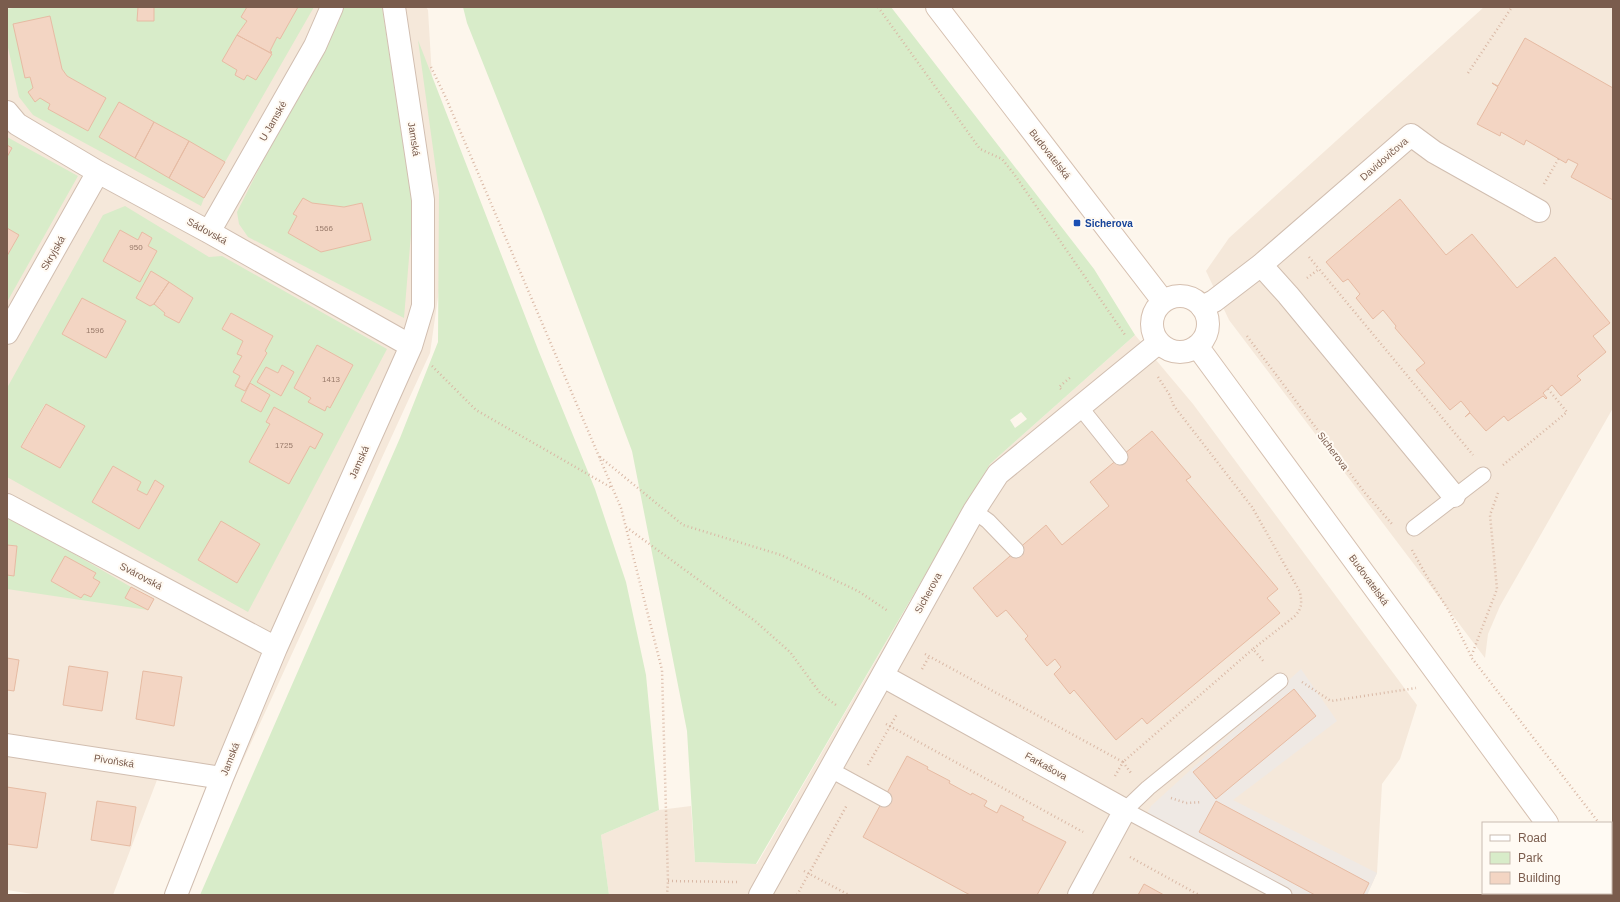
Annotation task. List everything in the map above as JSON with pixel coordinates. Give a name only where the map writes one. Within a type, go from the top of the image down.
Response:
[{"type":"street","name":"U Jamské","points":[[209,232],[316,46],[332,7]]},
{"type":"street","name":"Jamská","points":[[176,895],[222,778],[276,648],[411,346],[423,306],[423,200],[394,7]]},
{"type":"street","name":"Budovatelská","points":[[937,7],[1163,301]]},
{"type":"street","name":"Sádovská","points":[[7,112],[17,124],[98,172],[209,232],[411,346]]},
{"type":"street","name":"Davidovičova","points":[[1202,307],[1214,301],[1261,265],[1411,134],[1434,152],[1539,211]]},
{"type":"street","name":"Skryjská","points":[[7,333],[98,172]]},
{"type":"street","points":[[1261,265],[1288,295],[1454,496]]},
{"type":"street","points":[[1180,295],[1192,299],[1202,307],[1207,319],[1207,332],[1203,340],[1197,346],[1182,352],[1165,348],[1158,343],[1153,335],[1151,326],[1152,316],[1156,307],[1163,301],[1171,296],[1180,295]]},
{"type":"street","name":"Sicherova","points":[[762,893],[829,769],[883,676],[974,511],[998,474],[1158,343]]},
{"type":"street","name":"Budovatelská","points":[[1197,346],[1545,820]]},
{"type":"street","name":"Svárovská","points":[[7,505],[276,648]]},
{"type":"street","name":"Farkašova","points":[[883,676],[1125,810]]},
{"type":"street","name":"Pivoňská","points":[[7,745],[222,778]]},
{"type":"street","points":[[1078,895],[1125,810]]},
{"type":"lane","points":[[1078,408],[1120,457]]},
{"type":"lane","points":[[1414,528],[1482,475]]},
{"type":"lane","points":[[974,511],[988,521],[1016,550]]},
{"type":"lane","points":[[1280,681],[1148,788],[1125,810],[1284,895]]},
{"type":"lane","points":[[829,769],[884,799]]},
{"type":"path","points":[[878,7],[980,149],[1002,159],[1014,174],[1125,335],[1119,340]]},
{"type":"path","points":[[1468,73],[1512,7]]},
{"type":"path","points":[[429,63],[446,98],[621,508],[662,670],[668,881],[667,895]]},
{"type":"path","points":[[1538,180],[1544,184],[1559,158]]},
{"type":"path","points":[[1309,257],[1476,460]]},
{"type":"path","points":[[1303,282],[1319,269]]},
{"type":"path","name":"Sicherova","points":[[1246,336],[1365,493],[1396,528]]},
{"type":"path","points":[[411,346],[476,410],[612,488]]},
{"type":"path","points":[[923,654],[1123,762],[1253,649],[1295,616],[1301,609],[1302,601],[1300,592],[1252,507],[1174,406],[1169,394],[1154,372]]},
{"type":"path","points":[[1077,373],[1059,386],[1078,408]]},
{"type":"path","points":[[1502,465],[1568,412],[1548,388]]},
{"type":"path","points":[[599,456],[683,525],[781,555],[858,591],[910,625]]},
{"type":"path","points":[[1471,656],[1497,589],[1490,515],[1500,487]]},
{"type":"path","points":[[626,527],[755,621],[790,652],[820,693],[860,716],[1106,844],[1199,895]]},
{"type":"path","points":[[1410,547],[1449,610],[1471,656],[1598,822]]},
{"type":"path","points":[[1253,649],[1280,681],[1296,678],[1331,701],[1417,688]]},
{"type":"path","points":[[780,858],[849,895]]},
{"type":"path","points":[[668,881],[749,883],[762,893]]},
{"type":"shaded area","points":[[7,7],[426,7],[428,10],[443,262],[430,353],[229,791],[157,780],[113,895],[39,895],[7,890]]},
{"type":"shaded area","points":[[1484,7],[1613,7],[1613,408],[1500,606],[1488,634],[1485,658],[1229,320],[1206,271],[1229,238]]},
{"type":"shaded area","points":[[1135,335],[1193,404],[1417,705],[1400,759],[1382,784],[1377,873],[1367,895],[609,895],[601,835],[659,810],[691,806],[695,862],[757,864],[990,464]]},
{"type":"shaded area","points":[[1301,669],[1337,721],[1233,800],[1377,873],[1367,895],[1266,895],[1140,826],[1151,806]]},
{"type":"green space","points":[[19,7],[138,7],[137,20],[153,21],[154,7],[247,7],[241,17],[247,21],[238,33],[222,61],[237,70],[235,75],[244,80],[247,75],[256,80],[272,54],[270,51],[277,37],[280,39],[298,7],[314,7],[225,162],[119,102],[99,137],[204,198],[201,206],[33,115],[19,97],[7,43],[7,9]],"holes":[[[50,16],[62,69],[67,76],[106,98],[88,131],[48,109],[50,104],[40,98],[33,88],[14,25]]]},
{"type":"green space","points":[[341,7],[382,7],[413,210],[404,318],[248,237],[239,224],[237,212]],"holes":[[[303,198],[312,203],[344,207],[362,203],[371,240],[321,252],[288,233],[297,216],[294,214]]]},
{"type":"green space","points":[[463,7],[891,7],[1094,269],[1135,335],[990,464],[756,864],[695,862],[687,731],[632,451],[543,214],[467,23]],"holes":[[[1021,412],[1027,419],[1015,428],[1010,420]]]},
{"type":"green space","points":[[418,40],[539,352],[595,489],[626,582],[646,675],[659,810],[601,835],[609,895],[200,895],[400,438],[438,342],[439,192]]},
{"type":"green space","points":[[7,137],[78,176],[7,302],[7,256],[19,235],[7,228],[7,157],[12,148],[7,145]]},
{"type":"green space","points":[[125,206],[209,257],[222,256],[387,349],[248,612],[7,477],[7,388],[103,215]],"holes":[[[120,230],[138,240],[142,232],[152,238],[148,246],[157,251],[140,282],[103,261]],[[151,271],[193,298],[179,323],[164,315],[165,313],[154,304],[150,306],[136,298]],[[82,298],[125,321],[106,358],[62,334]],[[231,313],[272,336],[265,351],[267,353],[250,383],[270,395],[261,412],[241,401],[245,391],[235,386],[240,376],[233,372],[242,356],[237,353],[243,341],[222,329]],[[317,345],[353,365],[330,407],[327,406],[325,410],[309,401],[311,398],[294,388]],[[282,365],[294,372],[280,396],[258,382],[266,367],[278,373]],[[45,404],[84,426],[60,468],[21,446]],[[274,407],[314,449],[310,446],[289,483],[249,462],[270,424],[266,421]],[[113,466],[141,482],[137,490],[147,495],[155,481],[164,486],[139,529],[92,502]],[[221,522],[260,544],[237,583],[198,560]]]},
{"type":"green space","points":[[7,515],[131,587],[125,598],[148,610],[7,589],[7,575],[14,576],[17,546],[7,545]],"holes":[[[65,556],[96,573],[93,578],[100,583],[91,597],[84,594],[81,598],[51,581]]]},
{"type":"building","points":[[138,7],[154,7],[154,21],[137,21]]},
{"type":"building","points":[[247,7],[298,7],[280,39],[277,37],[270,51],[272,52],[271,53],[237,35],[247,21],[241,17]]},
{"type":"building","points":[[50,16],[62,69],[67,76],[106,98],[88,131],[48,109],[50,104],[40,98],[35,102],[28,92],[33,88],[30,77],[25,78],[13,24]]},
{"type":"building","points":[[237,35],[272,54],[256,80],[247,75],[244,80],[235,75],[237,70],[222,61]]},
{"type":"building","points":[[1525,38],[1613,88],[1613,200],[1571,177],[1578,164],[1568,159],[1566,163],[1526,140],[1524,145],[1501,132],[1500,136],[1477,124],[1498,87],[1492,83],[1498,86]]},
{"type":"building","points":[[119,102],[154,122],[135,158],[99,137]]},
{"type":"building","points":[[154,122],[189,141],[169,178],[135,158]]},
{"type":"building","points":[[189,141],[225,162],[204,198],[169,178]]},
{"type":"building","points":[[7,145],[12,148],[7,157]]},
{"type":"building","points":[[303,198],[312,203],[344,207],[362,203],[371,240],[321,252],[288,233],[297,216],[293,214]]},
{"type":"building","points":[[1400,199],[1446,255],[1472,234],[1517,288],[1555,257],[1610,323],[1593,336],[1606,352],[1577,376],[1581,380],[1561,396],[1552,385],[1543,393],[1547,398],[1546,399],[1543,396],[1508,421],[1504,416],[1486,431],[1470,413],[1465,417],[1470,412],[1461,401],[1450,410],[1416,370],[1425,363],[1395,328],[1396,326],[1383,310],[1373,319],[1356,298],[1360,294],[1348,279],[1343,282],[1326,262]]},
{"type":"building","points":[[7,228],[19,235],[7,256]]},
{"type":"building","points":[[120,230],[138,240],[142,232],[152,238],[148,246],[157,251],[140,282],[103,261]]},
{"type":"building","points":[[151,271],[169,282],[154,304],[150,306],[136,298]]},
{"type":"building","points":[[169,282],[193,298],[179,323],[164,315],[165,313],[154,304]]},
{"type":"building","points":[[82,298],[126,321],[106,358],[62,334]]},
{"type":"building","points":[[231,313],[273,336],[265,351],[267,353],[245,391],[235,386],[240,376],[233,372],[242,356],[237,354],[243,341],[222,329]]},
{"type":"building","points":[[317,345],[353,365],[330,408],[327,406],[325,411],[308,402],[311,398],[294,388]]},
{"type":"building","points":[[282,365],[294,372],[281,396],[257,382],[266,367],[278,373]]},
{"type":"building","points":[[250,383],[270,395],[261,412],[241,401]]},
{"type":"building","points":[[46,404],[85,426],[60,468],[21,447]]},
{"type":"building","points":[[274,407],[323,434],[315,449],[310,446],[289,484],[249,462],[270,424],[266,422]]},
{"type":"building","points":[[1152,431],[1191,477],[1186,480],[1278,589],[1267,598],[1280,613],[1147,724],[1142,718],[1116,740],[1074,690],[1070,694],[1054,674],[1061,667],[1055,659],[1047,666],[1025,639],[1028,636],[1006,610],[997,617],[973,588],[1046,525],[1062,545],[1109,506],[1090,482]]},
{"type":"building","points":[[113,466],[141,482],[137,490],[147,495],[155,480],[164,486],[139,529],[92,502]]},
{"type":"building","points":[[221,521],[260,544],[237,583],[198,560]]},
{"type":"building","points":[[7,545],[17,546],[14,576],[7,575]]},
{"type":"building","points":[[65,556],[96,573],[93,578],[100,582],[91,597],[84,594],[81,598],[51,581]]},
{"type":"building","points":[[131,587],[154,599],[148,610],[125,598]]},
{"type":"building","points":[[7,658],[19,660],[14,691],[7,690]]},
{"type":"building","points":[[69,666],[108,672],[102,711],[63,705]]},
{"type":"building","points":[[143,671],[182,677],[174,726],[136,719]]},
{"type":"building","points":[[1294,689],[1316,716],[1216,799],[1193,772]]},
{"type":"building","points":[[907,756],[950,781],[949,783],[971,795],[972,793],[987,801],[984,806],[997,813],[1001,805],[1024,817],[1022,820],[1066,842],[1037,895],[970,895],[863,837]]},
{"type":"building","points":[[7,787],[46,793],[37,848],[7,844]]},
{"type":"building","points":[[97,801],[136,807],[130,846],[91,840]]},
{"type":"building","points":[[1216,801],[1369,883],[1363,895],[1315,895],[1199,832]]},
{"type":"building","points":[[1144,884],[1164,895],[1138,895]]},
{"type":"place","name":"Sicherova","points":[[1077,223]]}]
